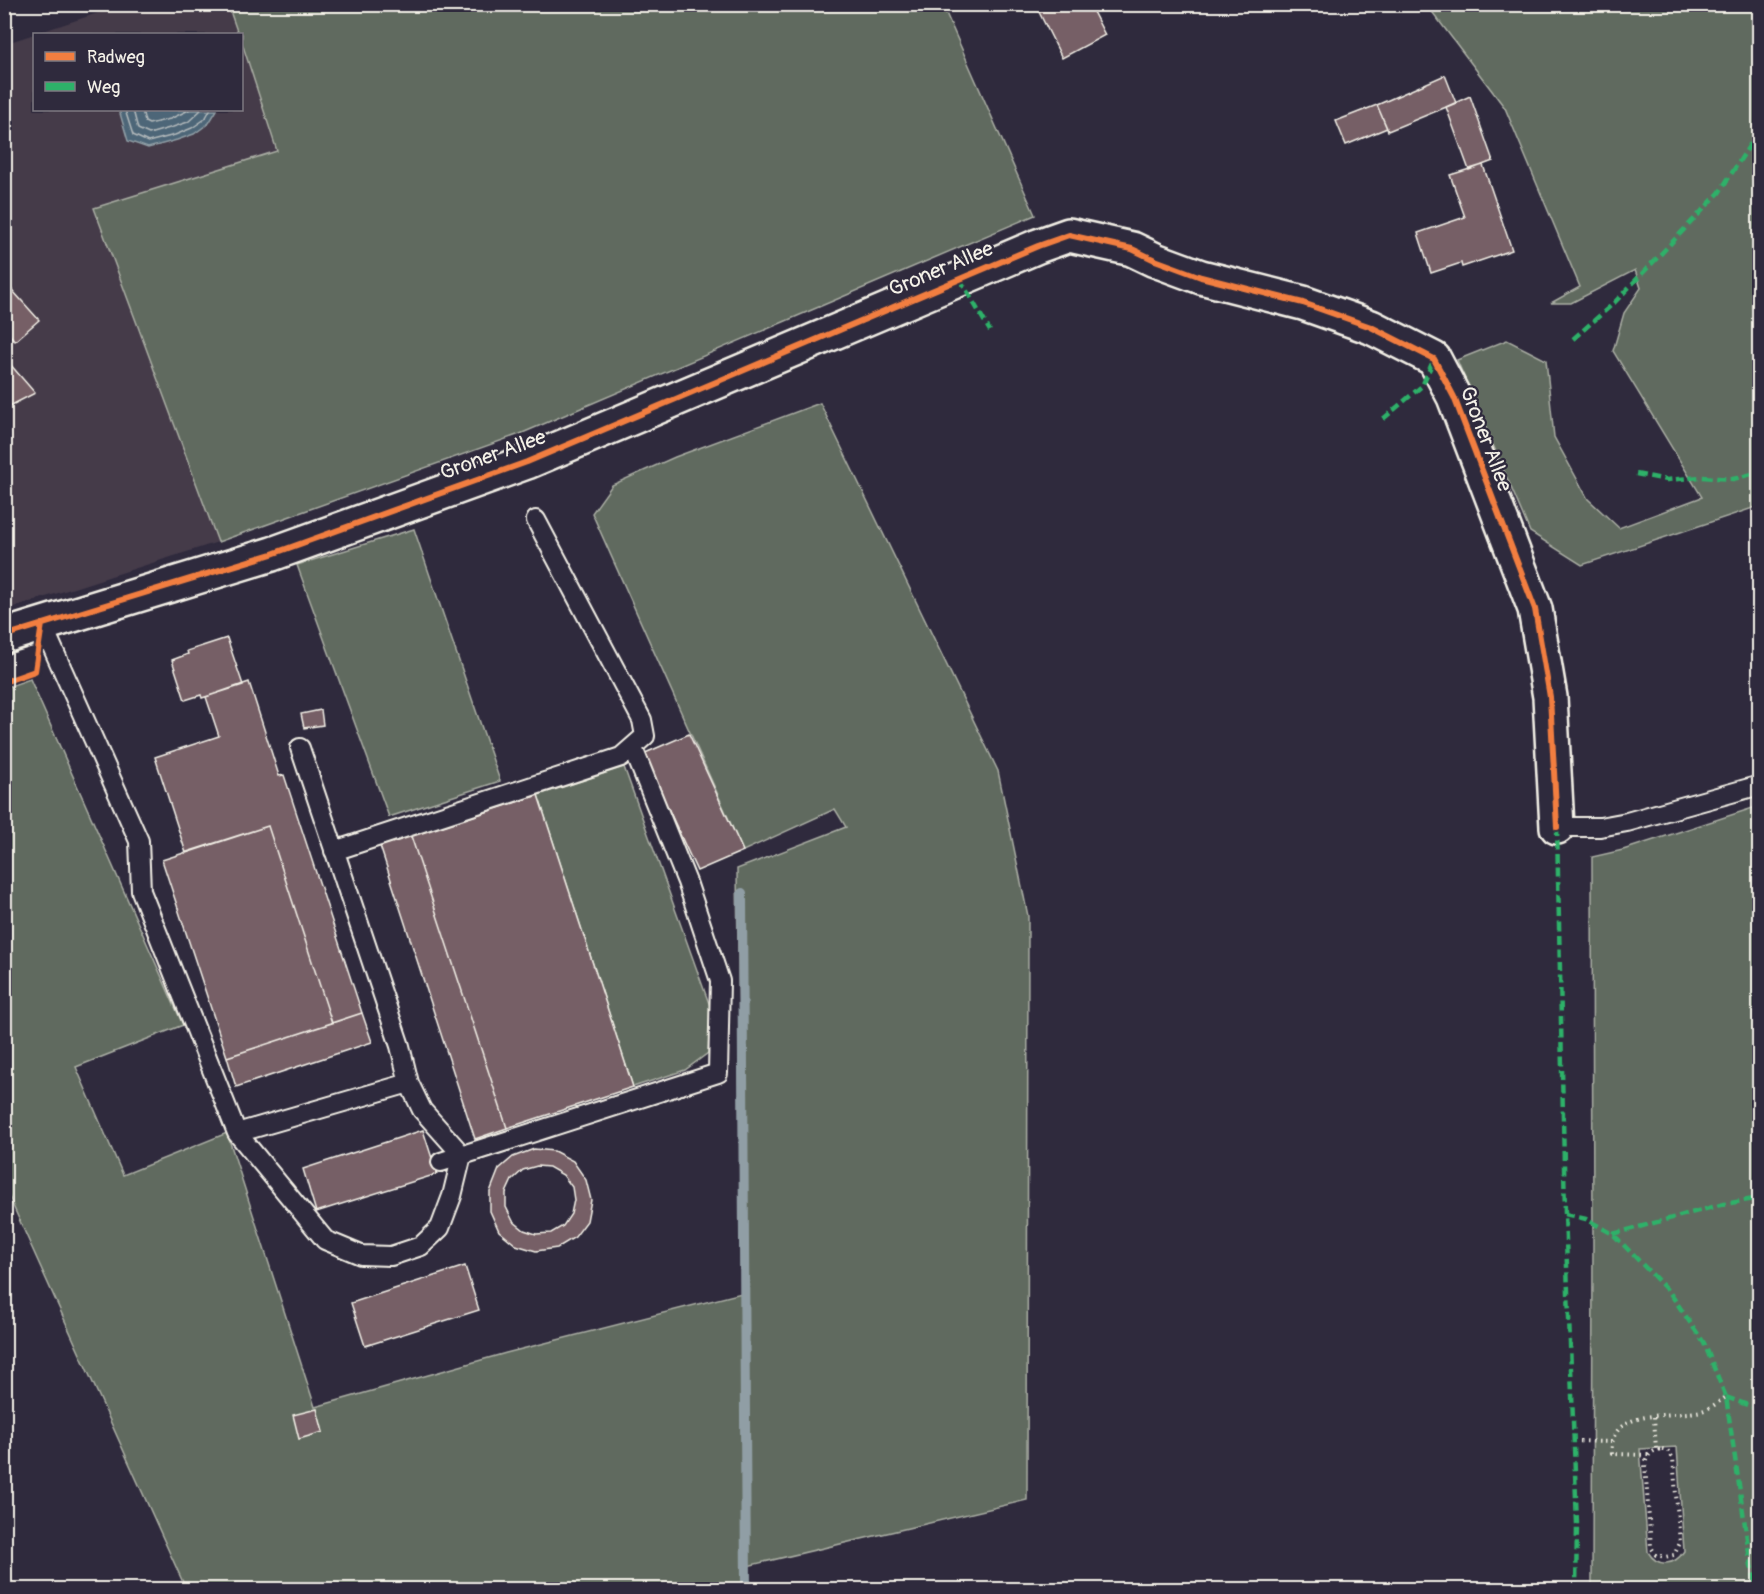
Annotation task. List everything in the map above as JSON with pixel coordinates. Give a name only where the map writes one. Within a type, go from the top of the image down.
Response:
[{"type":"street","name":"Groner Allee","points":[[4,636],[272,554],[527,462],[1038,246],[1069,235],[1132,249],[1201,277],[1303,303],[1371,327],[1434,359],[1454,397],[1535,609],[1550,697],[1557,827]]},
{"type":"lane","points":[[334,851],[621,757],[645,736],[642,720],[536,520]]},
{"type":"lane","points":[[42,624],[139,841],[141,891],[237,1133],[325,1240],[361,1255],[391,1256],[421,1246],[440,1227],[452,1196],[462,1155]]},
{"type":"lane","points":[[300,748],[400,1046],[408,1083],[422,1110],[462,1155]]},
{"type":"lane","points":[[441,1162],[717,1072],[720,981],[687,882],[633,748]]},
{"type":"lane","points":[[1557,827],[1600,827],[1627,822],[1760,785]]},
{"type":"lane","points":[[237,1133],[408,1083]]},
{"type":"path","points":[[1648,1455],[1646,1464],[1651,1547],[1656,1555],[1670,1557],[1677,1551],[1680,1543],[1673,1458],[1667,1450],[1656,1450],[1648,1455],[1612,1454],[1611,1442],[1617,1431],[1627,1422],[1704,1411],[1726,1397]]},
{"type":"path","points":[[1654,1417],[1656,1450]]},
{"type":"path","points":[[1574,1441],[1611,1442]]},
{"type":"shaded area","points":[[122,5],[228,5],[238,33],[37,33]]},
{"type":"shaded area","points":[[33,34],[33,111],[243,111],[243,46],[277,151],[94,208],[218,542],[5,610],[4,44]]},
{"type":"green space","points":[[942,4],[1035,215],[520,434],[218,542],[94,208],[277,151],[243,46],[243,33],[238,33],[228,5]]},
{"type":"green space","points":[[1427,5],[1759,5],[1759,506],[1582,565],[1530,532],[1457,360],[1507,340],[1546,360],[1554,437],[1588,499],[1619,528],[1702,497],[1613,351],[1624,313],[1641,288],[1635,270],[1571,303],[1551,303],[1580,287],[1505,108]]},
{"type":"green space","points":[[820,403],[998,771],[1028,916],[1027,1500],[747,1566],[746,1589],[186,1589],[5,1188],[4,688],[30,679],[183,1025],[76,1067],[123,1175],[227,1133],[315,1407],[506,1353],[742,1293],[737,869],[846,827],[835,809],[743,851],[592,513],[612,485],[675,457]]},
{"type":"green space","points":[[414,529],[500,781],[389,817],[297,565]]},
{"type":"green space","points":[[624,767],[711,1009],[708,1053],[685,1070],[633,1087],[538,795]]},
{"type":"green space","points":[[1759,806],[1759,1589],[1592,1589],[1592,857],[1623,850]],"holes":[[[1677,1447],[1684,1551],[1675,1560],[1666,1563],[1656,1560],[1648,1552],[1640,1449]]]},
{"type":"water","points":[[119,111],[216,111],[209,123],[194,134],[177,140],[148,148],[128,141]]},
{"type":"building","points":[[1035,4],[1089,4],[1105,35],[1062,58]]},
{"type":"building","points":[[1445,75],[1456,103],[1388,131],[1377,105]]},
{"type":"building","points":[[1470,96],[1493,161],[1469,170],[1446,107]]},
{"type":"building","points":[[1377,105],[1387,128],[1346,145],[1336,121]]},
{"type":"building","points":[[1483,165],[1512,250],[1462,267],[1461,263],[1431,273],[1418,233],[1465,217],[1450,175]]},
{"type":"building","points":[[4,281],[39,320],[15,341],[10,335],[4,340]]},
{"type":"building","points":[[9,363],[35,393],[4,409],[4,367]]},
{"type":"building","points":[[227,638],[243,685],[202,698],[201,695],[185,700],[172,660],[188,654],[187,651]]},
{"type":"building","points":[[249,682],[279,776],[284,775],[362,1013],[332,1023],[268,826],[186,853],[155,757],[219,736],[206,697]]},
{"type":"building","points":[[321,710],[323,725],[304,728],[301,714]]},
{"type":"building","points":[[689,734],[743,851],[697,871],[643,754]]},
{"type":"building","points":[[538,795],[633,1087],[507,1128],[411,836]]},
{"type":"building","points":[[268,826],[332,1023],[227,1057],[162,860]]},
{"type":"building","points":[[411,836],[507,1128],[475,1139],[380,846]]},
{"type":"building","points":[[362,1013],[372,1042],[236,1087],[227,1057]]},
{"type":"building","points":[[423,1130],[437,1174],[316,1212],[303,1169]]},
{"type":"building","points":[[534,1149],[554,1151],[573,1161],[586,1180],[591,1200],[587,1221],[575,1237],[557,1248],[536,1251],[516,1245],[499,1231],[490,1211],[490,1192],[499,1169],[513,1157]],"holes":[[[537,1166],[549,1167],[563,1175],[572,1187],[574,1200],[571,1214],[563,1226],[551,1233],[536,1234],[524,1230],[513,1221],[506,1207],[506,1193],[512,1180],[523,1170]]]},
{"type":"building","points":[[465,1266],[479,1310],[365,1346],[351,1303]]},
{"type":"building","points":[[317,1409],[323,1432],[299,1439],[293,1415]]},
{"type":"waterway","points":[[742,893],[746,1590]]},
{"type":"marked path","points":[[1573,339],[1614,303],[1719,193],[1760,129]]},
{"type":"marked path","points":[[960,279],[990,331]]},
{"type":"marked path","points":[[1383,419],[1422,386],[1434,359]]},
{"type":"marked path","points":[[1636,474],[1667,480],[1701,477],[1733,479],[1760,472]]},
{"type":"marked path","points":[[1557,827],[1565,1214],[1577,1524],[1576,1590]]},
{"type":"marked path","points":[[1613,1234],[1724,1204],[1760,1198]]},
{"type":"marked path","points":[[1565,1214],[1586,1219],[1613,1234],[1670,1293],[1704,1343],[1726,1397],[1751,1566],[1758,1590]]},
{"type":"marked path","points":[[1726,1397],[1753,1407],[1760,1406]]},
{"type":"cycle path","points":[[4,636],[272,554],[527,462],[1038,246],[1069,235],[1132,249],[1201,277],[1303,303],[1371,327],[1434,359],[1454,397],[1535,609],[1550,697],[1557,827]]},
{"type":"cycle path","points":[[4,682],[35,671],[42,624]]}]
